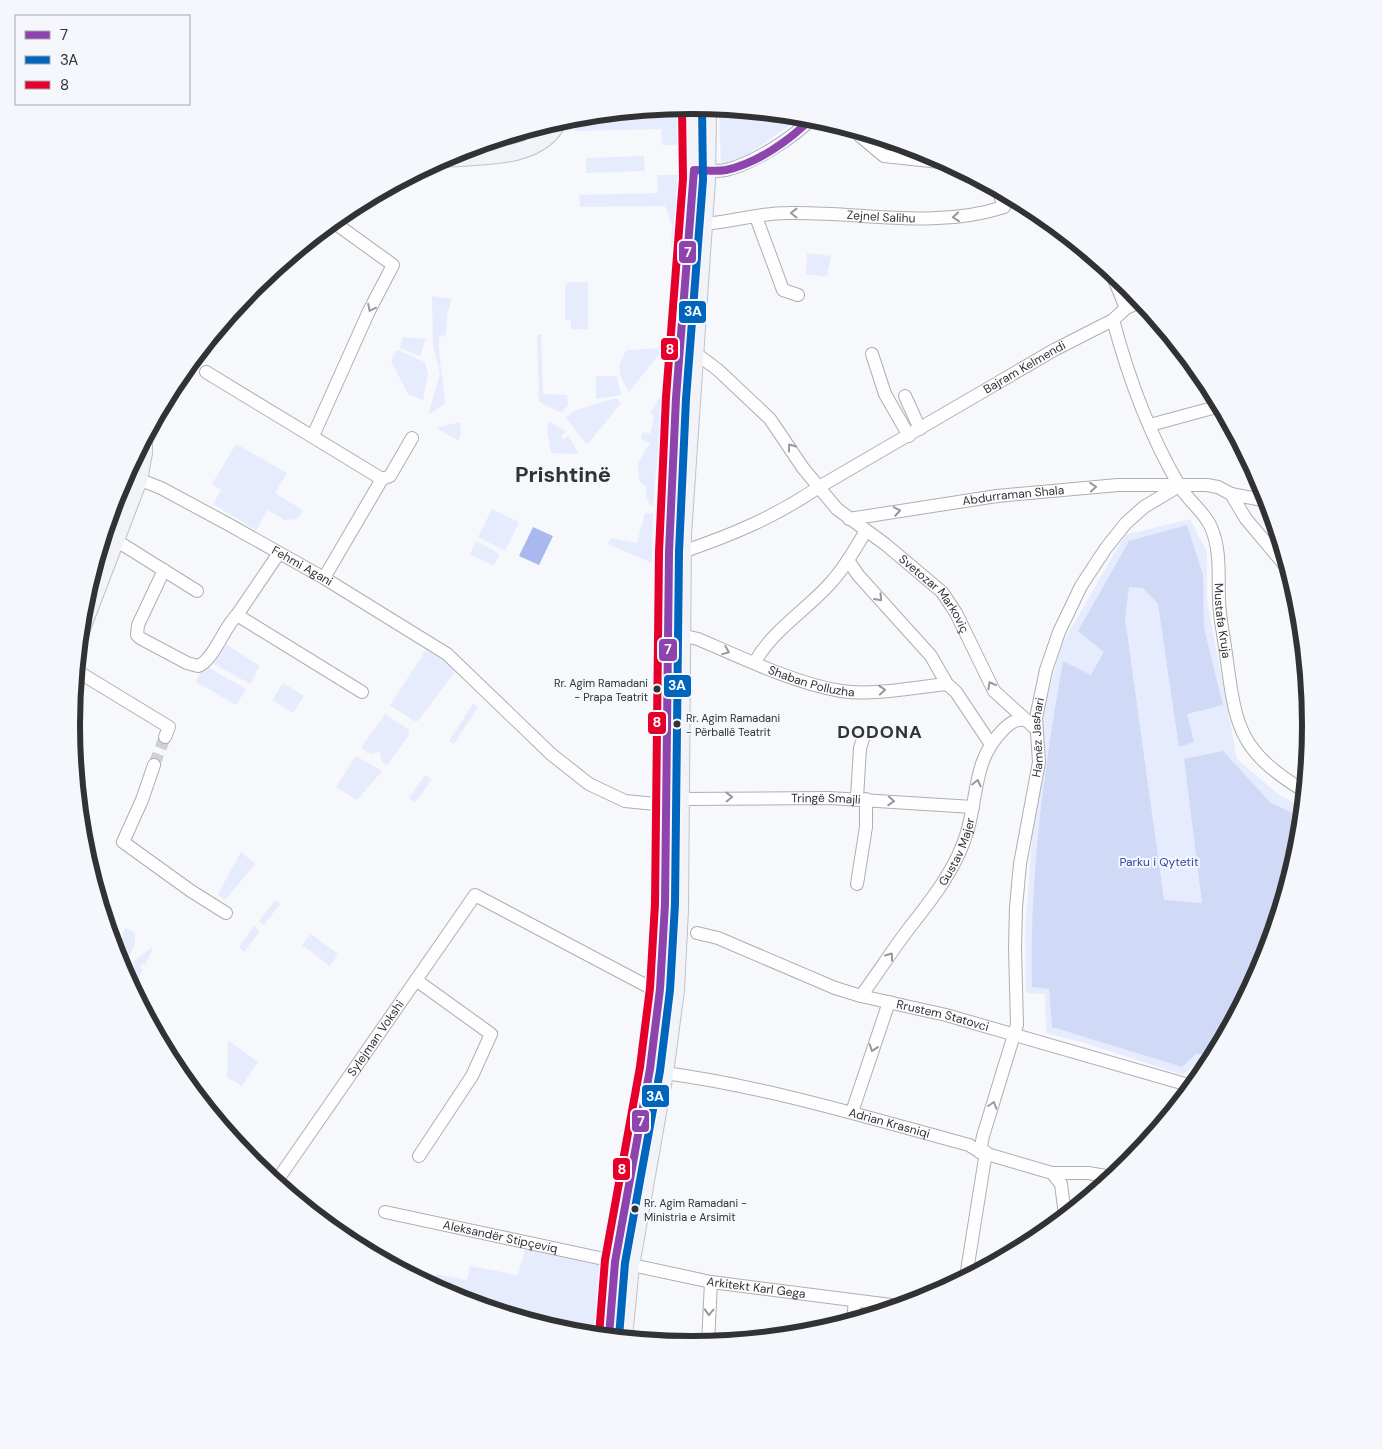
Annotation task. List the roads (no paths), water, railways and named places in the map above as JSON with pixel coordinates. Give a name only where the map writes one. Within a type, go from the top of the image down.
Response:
[{"type":"main road","points":[[687,352],[704,224],[701,170],[694,114]]},
{"type":"main road","points":[[609,1330],[665,1072],[673,1017],[680,932],[673,802],[668,577],[701,170],[708,114]]},
{"type":"main road","points":[[465,157],[500,154],[536,144],[552,130]]},
{"type":"main road","points":[[624,1331],[623,1264],[660,989],[673,802],[681,635],[683,399]]},
{"type":"main road","points":[[93,600],[116,541],[131,483]]},
{"type":"street","points":[[701,170],[728,170],[757,157],[806,124]]},
{"type":"street","points":[[531,135],[536,144]]},
{"type":"street","points":[[863,138],[884,156],[926,160]]},
{"type":"street","name":"Zejnel Salihu","points":[[704,224],[789,213],[868,218],[944,218],[969,216],[1004,207],[1001,198]]},
{"type":"street","points":[[756,217],[783,290],[798,295]]},
{"type":"street","points":[[313,436],[369,311],[393,265],[339,226]]},
{"type":"street","points":[[1117,286],[1126,308]]},
{"type":"street","name":"Bajram Kelmendi","points":[[682,552],[761,522],[787,509],[818,487],[1054,350],[1113,320],[1126,308],[1134,304]]},
{"type":"street","name":"Mustafa Kruja","points":[[1113,320],[1126,368],[1150,425],[1179,486],[1210,525],[1215,540],[1220,559],[1220,614],[1232,704],[1240,728],[1250,747],[1263,762],[1299,787]]},
{"type":"street","name":"Svetozar Markoviç","points":[[687,352],[718,370],[770,420],[818,487],[837,509],[942,592],[956,613],[994,691],[1025,720]]},
{"type":"street","points":[[872,354],[885,394],[908,436]]},
{"type":"street","points":[[206,372],[382,479]]},
{"type":"street","points":[[905,396],[920,429]]},
{"type":"street","points":[[1150,425],[1213,408]]},
{"type":"street","points":[[324,578],[382,479],[390,476],[412,438]]},
{"type":"street","name":"Fehmi Agani","points":[[133,477],[185,501],[324,578],[446,654],[469,676]]},
{"type":"street","name":"Abdurraman Shala","points":[[849,519],[997,496],[1118,485],[1179,486]]},
{"type":"street","points":[[1179,486],[1207,485],[1218,487],[1231,494],[1258,499]]},
{"type":"street","name":"Hamëz Jashari","points":[[967,1269],[983,1152],[983,1136],[1016,1035],[1018,1006],[1015,948],[1016,907],[1020,864],[1039,762],[1036,729],[1038,699],[1059,632],[1082,586],[1126,523],[1144,507],[1179,486]]},
{"type":"street","points":[[1231,494],[1246,519],[1279,559]]},
{"type":"street","points":[[755,662],[761,651],[834,579],[866,531]]},
{"type":"street","points":[[116,541],[197,591]]},
{"type":"street","points":[[164,570],[138,625],[137,635],[187,663],[198,666],[206,661],[224,629],[237,615],[278,553]]},
{"type":"street","points":[[848,560],[858,575],[930,656],[947,684],[956,692],[990,743]]},
{"type":"street","points":[[237,615],[362,692]]},
{"type":"street","name":"Shaban Polluzha","points":[[681,635],[698,639],[803,681],[841,692],[865,692],[947,684]]},
{"type":"street","points":[[82,674],[167,732]]},
{"type":"street","name":"Tringë Smajli","points":[[469,676],[551,754],[589,784],[625,801],[673,802],[756,797],[862,799],[973,807]]},
{"type":"street","name":"Gustav Majer","points":[[861,996],[948,874],[968,831],[984,755],[990,743],[1010,723],[1017,719],[1025,720]]},
{"type":"street","points":[[1025,720],[1036,729]]},
{"type":"street","points":[[856,884],[866,826],[862,799],[860,748],[863,739]]},
{"type":"street","points":[[154,765],[142,800],[123,839],[125,844],[226,913]]},
{"type":"street","name":"Sylejman Vokshi","points":[[280,1176],[475,895],[647,986],[660,989]]},
{"type":"street","name":"Rrustem Statovci","points":[[697,933],[718,938],[835,988],[861,996],[946,1015],[1185,1084]]},
{"type":"street","points":[[416,980],[491,1034],[472,1076],[419,1156]]},
{"type":"street","points":[[852,1112],[888,1002]]},
{"type":"street","name":"Adrian Krasniqi","points":[[665,1072],[791,1097],[852,1112],[969,1145],[983,1152],[1052,1173],[1088,1173],[1103,1176]]},
{"type":"street","points":[[1052,1173],[1061,1184],[1064,1208]]},
{"type":"street","name":"Aleksandër Stipçeviq","points":[[385,1212],[604,1258],[623,1264]]},
{"type":"street","name":"Arkitekt Karl Gega","points":[[623,1264],[711,1282],[883,1304]]},
{"type":"street","points":[[708,1335],[711,1282]]},
{"type":"street","points":[[854,1314],[855,1301]]},
{"type":"water","points":[[533,527],[553,536],[539,565],[519,556]]},
{"type":"tunnel","points":[[154,765],[165,737]]},
{"type":"place","name":"Rr. Agim Ramadani - Prapa Teatrit","points":[[657,689]]},
{"type":"place","name":"Rr. Agim Ramadani - Përballë Teatrit","points":[[677,724]]},
{"type":"place","name":"Rr. Agim Ramadani - Ministria e Arsimit","points":[[635,1209]]},
{"type":"district","name":"Prishtinë","points":[[563,474]]},
{"type":"district","name":"DODONA","points":[[880,732]]},
{"type":"park label","name":"Parku i Qytetit","points":[[1159,862]]}]
